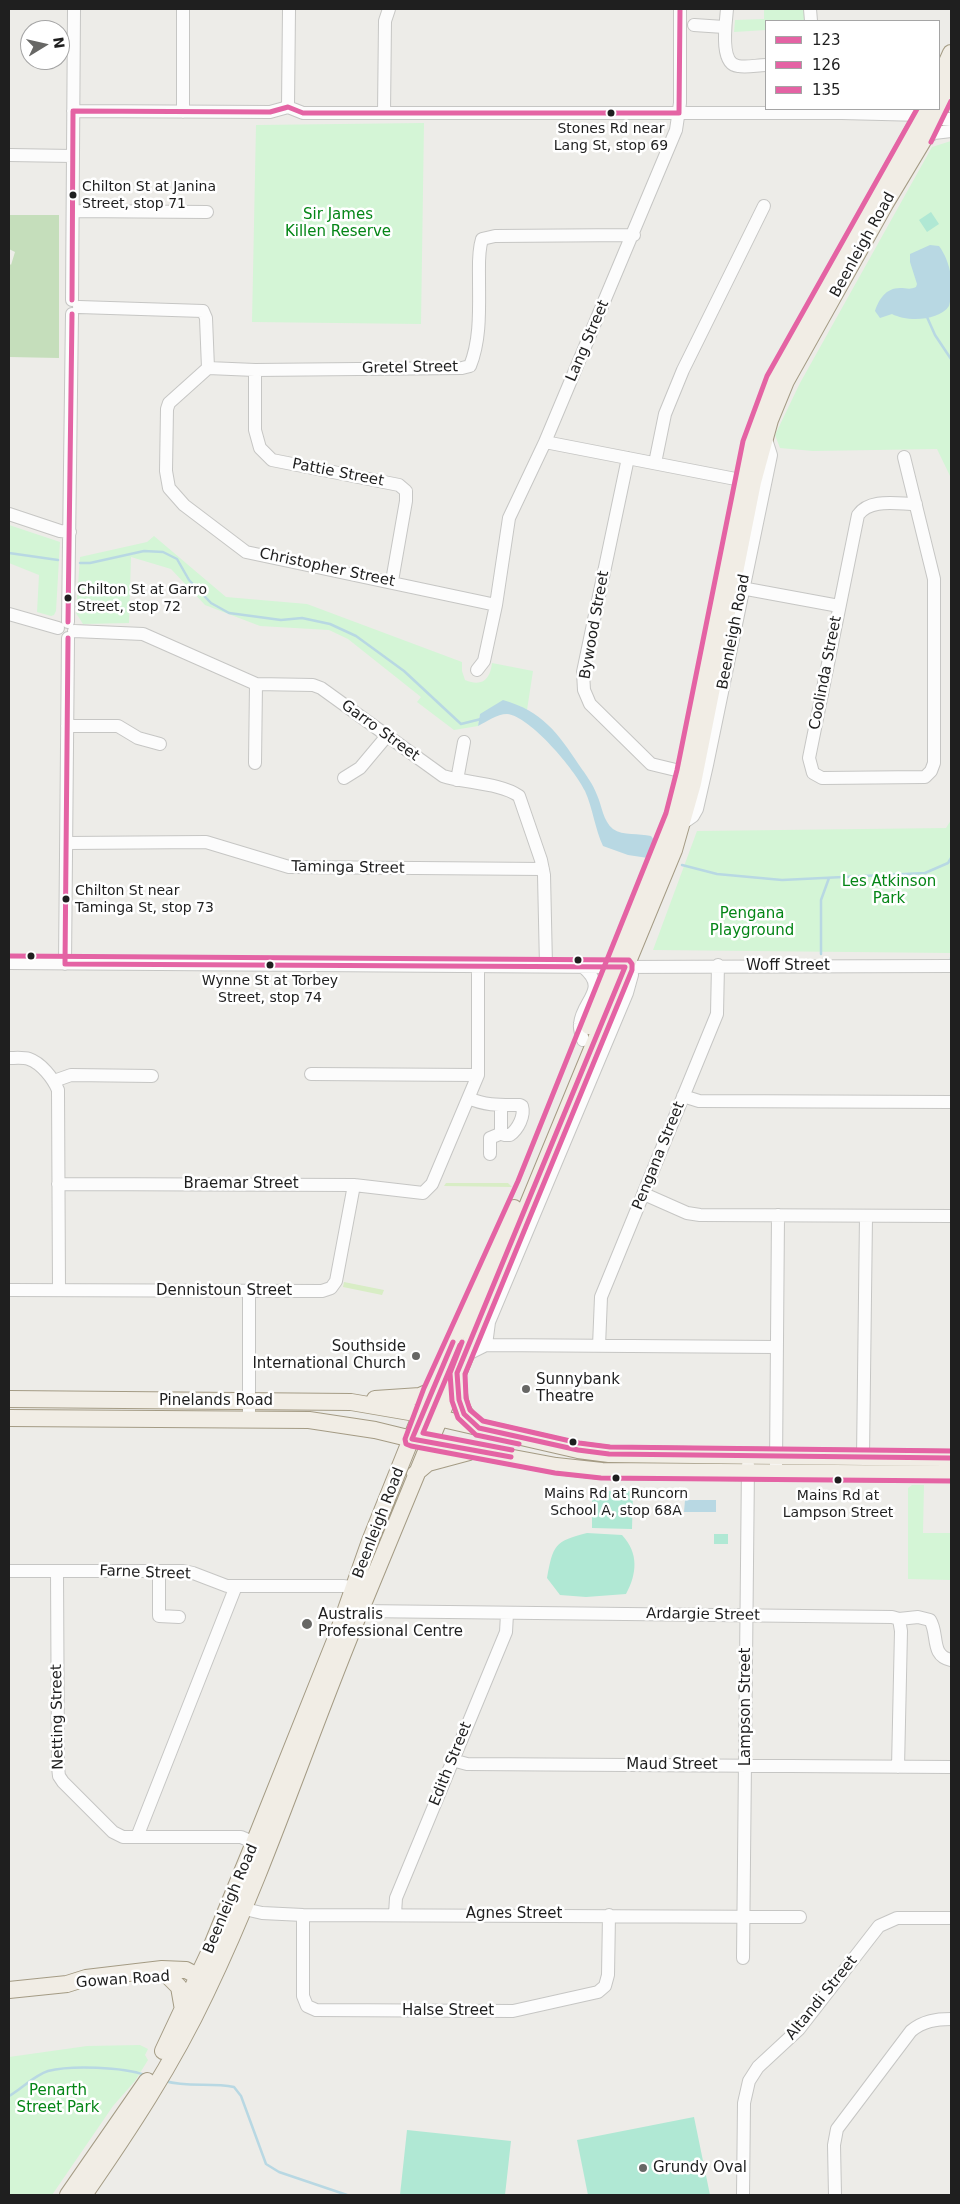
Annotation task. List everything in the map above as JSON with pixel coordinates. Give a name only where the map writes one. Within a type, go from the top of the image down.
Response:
[{"type":"main road","points":[[940,78],[951,53]]},
{"type":"main road","name":"Beenleigh Road","points":[[940,109],[951,82]]},
{"type":"main road","name":"Beenleigh Road","points":[[747,481],[786,381],[885,204],[926,138],[938,114]]},
{"type":"main road","name":"Beenleigh Road","points":[[84,2195],[134,2124],[236,1907],[360,1611],[361,1588],[398,1474],[438,1418],[683,823],[693,783],[732,586],[747,481],[750,444],[774,380],[938,114]]},
{"type":"main road","name":"Beenleigh Road","points":[[261,1846],[336,1638],[415,1474],[420,1441],[421,1414],[525,1184],[583,1040],[625,963],[673,815],[732,586]]},
{"type":"main road","points":[[457,1374],[459,1400],[464,1414],[479,1428]]},
{"type":"main road","points":[[351,1402],[420,1396],[431,1391]]},
{"type":"main road","name":"Pinelands Road","points":[[9,1399],[351,1402],[421,1414],[592,1452],[748,1464]]},
{"type":"main road","name":"Pinelands Road","points":[[9,1418],[309,1420],[375,1430],[420,1441],[556,1466],[596,1471],[748,1464]]},
{"type":"main road","points":[[375,1430],[393,1442],[398,1457],[398,1474]]},
{"type":"main road","points":[[415,1474],[428,1463],[476,1450]]},
{"type":"main road","points":[[748,1464],[776,1456],[951,1458]]},
{"type":"main road","points":[[748,1464],[776,1472],[951,1474]]},
{"type":"main road","name":"Beenleigh Road","points":[[162,2066],[183,2010],[201,1980],[208,1955],[236,1907]]},
{"type":"main road","points":[[183,2010],[179,1987],[165,1972],[172,1965],[199,1962],[208,1955]]},
{"type":"main road","name":"Gowan Road","points":[[9,1990],[67,1984],[86,1978],[181,1970],[201,1980]]},
{"type":"main road","name":"Beenleigh Road","points":[[68,2195],[149,2089]]},
{"type":"street","points":[[65,964],[67,630],[74,307],[74,9]]},
{"type":"street","points":[[183,9],[183,112]]},
{"type":"street","points":[[288,107],[289,9]]},
{"type":"street","points":[[384,113],[385,21],[389,9]]},
{"type":"street","name":"Lang Street","points":[[477,670],[484,661],[496,605],[509,518],[545,442],[634,235],[676,130],[679,113],[680,9]]},
{"type":"street","points":[[727,9],[724,27],[726,55],[730,62],[736,66],[765,65]]},
{"type":"street","points":[[694,25],[724,27]]},
{"type":"street","points":[[73,111],[270,112],[288,107],[303,113],[938,114]]},
{"type":"street","points":[[926,138],[934,134],[951,131]]},
{"type":"street","points":[[9,156],[73,156]]},
{"type":"street","points":[[655,463],[665,414],[683,370],[764,206]]},
{"type":"street","points":[[73,211],[208,212]]},
{"type":"street","name":"Gretel Street","points":[[208,368],[255,370],[462,368],[470,366],[476,352],[479,305],[479,248],[482,239],[495,236],[634,235]]},
{"type":"street","points":[[74,307],[203,311],[206,318],[208,368]]},
{"type":"street","name":"Christopher Street","points":[[208,368],[169,403],[167,410],[166,471],[169,488],[184,505],[246,552],[392,581],[496,605]]},
{"type":"street","name":"Pattie Street","points":[[255,370],[255,430],[260,448],[272,460],[400,486],[406,491],[406,501],[392,581]]},
{"type":"street","name":"Beenleigh Road","points":[[732,586],[771,455],[765,436]]},
{"type":"street","points":[[545,442],[747,481]]},
{"type":"street","points":[[904,457],[916,504]]},
{"type":"street","name":"Bywood Street","points":[[628,458],[583,672],[584,690],[590,704],[651,764],[684,772]]},
{"type":"street","name":"Coolinda Street","points":[[872,504],[916,504],[934,579],[934,763],[931,771],[925,778],[822,778],[813,773],[809,758],[840,606],[858,516],[863,508],[872,504]]},
{"type":"street","points":[[9,514],[60,531],[70,532]]},
{"type":"street","points":[[732,586],[840,606]]},
{"type":"street","name":"Garro Street","points":[[9,614],[67,630],[143,634],[256,684],[313,685],[321,688],[443,776],[511,790],[519,796],[543,869],[546,966]]},
{"type":"street","points":[[255,763],[256,684]]},
{"type":"street","points":[[67,726],[118,726],[138,738],[160,744]]},
{"type":"street","points":[[344,778],[360,768],[386,736]]},
{"type":"street","points":[[457,780],[464,742]]},
{"type":"street","name":"Taminga Street","points":[[67,843],[206,842],[289,868],[543,869]]},
{"type":"street","name":"Woff Street","points":[[9,963],[583,967],[625,963],[718,966],[951,966]]},
{"type":"street","name":"Beenleigh Road","points":[[486,1345],[489,1322],[627,993],[632,975],[625,963]]},
{"type":"street","points":[[478,966],[478,1075],[469,1098],[480,1103],[520,1105],[523,1109],[522,1117],[514,1133],[510,1135],[502,1133],[490,1138],[490,1154]]},
{"type":"street","name":"Pengana Street","points":[[599,1346],[600,1296],[718,1014],[718,966]]},
{"type":"street","points":[[583,967],[591,973],[595,982],[580,1024],[583,1040]]},
{"type":"street","points":[[9,1058],[28,1059],[36,1063],[54,1081],[59,1098],[58,1290]]},
{"type":"street","points":[[311,1074],[478,1075]]},
{"type":"street","points":[[54,1081],[71,1075],[152,1076]]},
{"type":"street","points":[[683,1096],[699,1101],[951,1102]]},
{"type":"street","name":"Braemar Street","points":[[58,1184],[354,1185],[423,1193],[432,1184],[469,1098]]},
{"type":"street","points":[[501,1105],[502,1133]]},
{"type":"street","name":"Dennistoun Street","points":[[9,1290],[249,1290],[322,1292],[331,1288],[336,1281],[354,1185]]},
{"type":"street","points":[[644,1194],[687,1213],[951,1216]]},
{"type":"street","points":[[776,1472],[778,1215]]},
{"type":"street","points":[[864,1457],[866,1216]]},
{"type":"street","points":[[249,1290],[249,1419]]},
{"type":"street","points":[[464,1356],[486,1345],[776,1347]]},
{"type":"street","name":"Lampson Street","points":[[743,1958],[748,1464]]},
{"type":"street","name":"Farne Street","points":[[9,1571],[159,1571],[193,1573],[227,1586],[361,1588]]},
{"type":"street","name":"Netting Street","points":[[57,1571],[59,1776],[113,1832],[123,1836],[241,1837],[261,1846]]},
{"type":"street","points":[[159,1571],[158,1616],[179,1617]]},
{"type":"street","points":[[137,1837],[236,1586]]},
{"type":"street","name":"Ardargie Street","points":[[360,1611],[892,1617],[899,1619],[918,1617],[930,1620],[934,1626],[939,1654],[944,1659],[951,1660]]},
{"type":"street","name":"Edith Street","points":[[395,1914],[396,1898],[506,1632],[506,1614]]},
{"type":"street","points":[[898,1767],[901,1631],[899,1619]]},
{"type":"street","name":"Maud Street","points":[[452,1760],[467,1764],[951,1767]]},
{"type":"street","name":"Agnes Street","points":[[236,1907],[262,1913],[303,1914],[800,1917]]},
{"type":"street","name":"Halse Street","points":[[303,1914],[303,1996],[307,2006],[316,2010],[503,2011],[513,2011],[598,1992],[605,1986],[608,1975],[609,1915]]},
{"type":"street","name":"Altandi Street","points":[[743,2195],[744,2104],[746,2088],[753,2073],[799,2029],[879,1926],[897,1918],[951,1918]]},
{"type":"street","points":[[835,2195],[834,2139],[840,2125],[911,2031],[920,2024],[932,2020],[951,2019]]},
{"type":"green space","points":[[764,9],[807,9],[807,20],[765,20],[765,30],[734,32],[735,20],[764,19]]},
{"type":"green space","name":"Sir James Killen Reserve","points":[[424,123],[421,324],[252,322],[256,125]]},
{"type":"green space","points":[[951,141],[951,478],[937,449],[813,451],[780,448],[775,435],[800,383],[932,147]]},
{"type":"green space","points":[[931,212],[939,224],[927,232],[919,220]]},
{"type":"green space","points":[[9,215],[59,215],[59,358],[9,357],[9,263],[11,265],[15,252],[9,249]]},
{"type":"green space","points":[[9,525],[60,542],[56,611],[54,615],[51,616],[37,612],[39,575],[9,563]]},
{"type":"green space","points":[[154,536],[226,597],[307,604],[462,662],[465,680],[471,682],[480,682],[487,678],[492,663],[533,671],[527,710],[520,706],[480,714],[478,726],[454,730],[417,702],[421,697],[348,639],[329,630],[260,626],[205,605],[171,569],[131,557],[129,623],[83,624],[76,613],[80,557],[147,542]]},
{"type":"green space","name":"Les Atkinson Park","points":[[951,820],[951,953],[653,950],[697,831],[946,828]]},
{"type":"green space","points":[[446,1183],[508,1183],[512,1187],[444,1186]]},
{"type":"green space","points":[[344,1282],[384,1290],[382,1295],[343,1287]]},
{"type":"green space","points":[[912,1485],[924,1485],[923,1533],[951,1533],[951,1580],[908,1579],[908,1488]]},
{"type":"green space","points":[[592,1491],[633,1491],[632,1529],[592,1528]]},
{"type":"green space","points":[[587,1533],[622,1535],[628,1542],[634,1556],[634,1571],[626,1594],[586,1597],[560,1595],[547,1578],[551,1559],[557,1546],[561,1542]]},
{"type":"green space","points":[[714,1534],[728,1534],[728,1544],[714,1544]]},
{"type":"green space","name":"Penarth Street Park","points":[[140,2045],[148,2049],[145,2055],[148,2060],[135,2081],[113,2106],[52,2195],[9,2195],[9,2057],[87,2046]]},
{"type":"green space","name":"Grundy Oval","points":[[694,2117],[710,2195],[588,2195],[577,2140]]},
{"type":"green space","points":[[407,2130],[511,2141],[505,2195],[400,2195]]},
{"type":"water","points":[[930,245],[939,246],[949,267],[952,291],[949,306],[938,315],[922,319],[898,317],[892,314],[880,318],[875,311],[881,298],[887,292],[895,288],[910,289],[916,287],[917,284],[910,262],[910,254]]},
{"type":"water","points":[[503,700],[528,710],[539,717],[556,733],[591,783],[605,818],[613,829],[621,833],[651,836],[654,840],[648,858],[628,855],[603,846],[588,798],[580,782],[551,745],[527,724],[517,717],[503,714],[478,726],[480,714]]},
{"type":"water","points":[[685,1500],[716,1500],[716,1512],[684,1512]]},
{"type":"waterway","points":[[927,317],[935,335],[951,359]]},
{"type":"waterway","points":[[80,563],[90,563],[144,551],[163,552],[177,559],[189,580],[211,603],[229,613],[281,620],[302,618],[330,624],[356,636],[404,671],[461,724],[481,719]]},
{"type":"waterway","points":[[9,553],[58,560]]},
{"type":"waterway","points":[[682,865],[717,874],[782,880],[925,873],[948,863],[951,858]]},
{"type":"waterway","points":[[821,954],[821,900],[829,878]]},
{"type":"waterway","points":[[9,2096],[38,2076],[58,2069],[111,2069],[145,2075]]},
{"type":"waterway","points":[[165,2081],[182,2084],[234,2087],[241,2096],[266,2164],[279,2172],[347,2195]]},
{"type":"transit line","name":"123","points":[[679,113],[680,9]]},
{"type":"transit line","name":"126","points":[[931,142],[951,101]]},
{"type":"transit line","name":"123","points":[[73,111],[270,112],[288,107],[303,113],[679,113]]},
{"type":"transit line","name":"126","points":[[916,110],[767,376],[743,441],[677,770],[666,813],[518,1181],[424,1388],[405,1439],[406,1444],[411,1446],[555,1473],[601,1478],[951,1481]]},
{"type":"transit line","name":"123","points":[[72,300],[73,111]]},
{"type":"transit line","name":"123","points":[[68,622],[72,314]]},
{"type":"transit line","name":"123","points":[[65,964],[68,638]]},
{"type":"transit line","name":"135","points":[[9,956],[629,960],[632,964],[632,970],[465,1374],[466,1398],[470,1410],[483,1421],[579,1443],[610,1447],[951,1451]]},
{"type":"transit line","name":"123","points":[[65,964],[625,967],[457,1373],[459,1400],[464,1414],[479,1428],[578,1450],[609,1454],[951,1458]]},
{"type":"transit line","name":"123","points":[[453,1342],[412,1439],[511,1457]]},
{"type":"transit line","name":"126","points":[[462,1342],[450,1373],[452,1401],[458,1418],[476,1435],[519,1444]]},
{"type":"transit line","name":"135","points":[[460,1345],[423,1433],[512,1450]]},
{"type":"place","name":"Stones Rd near Lang St, stop 69","points":[[611,113]]},
{"type":"place","name":"Chilton St at Janina Street, stop 71","points":[[73,195]]},
{"type":"place","name":"Chilton St at Garro Street, stop 72","points":[[68,598]]},
{"type":"place","name":"Chilton St near Taminga St, stop 73","points":[[66,899]]},
{"type":"place","name":"Wynne St at Torbey Street, stop 74","points":[[270,965]]},
{"type":"place","name":"Southside International Church","points":[[416,1356]]},
{"type":"place","name":"Sunnybank Theatre","points":[[526,1389]]},
{"type":"place","name":"Mains Rd at Runcorn School A, stop 68A","points":[[616,1478]]},
{"type":"place","name":"Mains Rd at Lampson Street","points":[[838,1480]]},
{"type":"place","name":"Australis Professional Centre","points":[[307,1624]]},
{"type":"place","name":"Grundy Oval","points":[[643,2168]]},
{"type":"park label","name":"Pengana Playground","points":[[752,922]]}]
